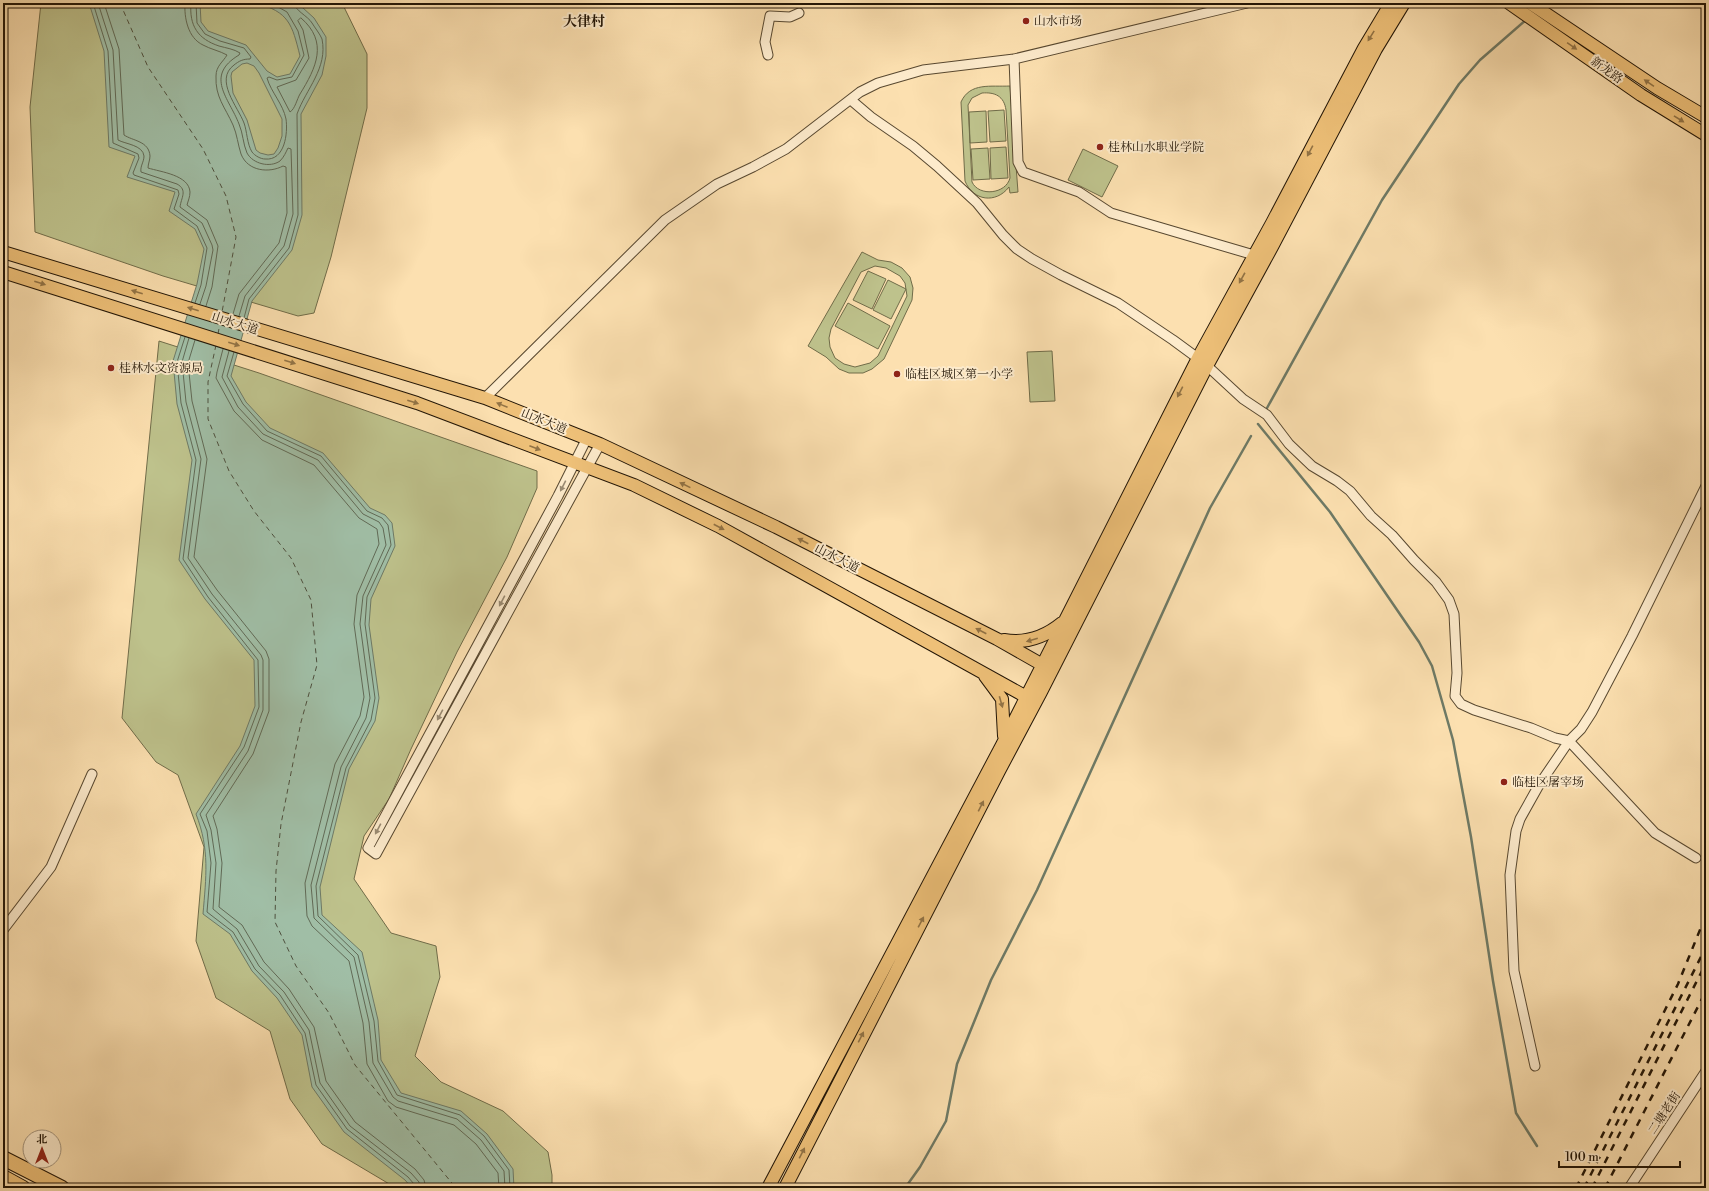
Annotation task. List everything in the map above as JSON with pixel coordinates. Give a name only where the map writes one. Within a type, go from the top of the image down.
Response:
[{"type":"highway","points":[[3,1158],[62,1188]]},
{"type":"highway","points":[[3,1178],[22,1188]]},
{"type":"main road","points":[[1047,667],[1063,622],[1198,358],[1364,48],[1391,3]]},
{"type":"main road","points":[[785,1188],[1047,667],[1273,245],[1376,48],[1404,3]]},
{"type":"main road","name":"新龙路","points":[[1508,3],[1544,19],[1706,117]]},
{"type":"main road","name":"新龙路","points":[[1530,3],[1544,19],[1641,95],[1706,135]]},
{"type":"main road","name":"山水大道","points":[[3,252],[485,398],[587,438],[776,527],[997,639],[1047,667]]},
{"type":"main road","name":"山水大道","points":[[3,272],[418,403],[634,485],[718,526],[1031,699]]},
{"type":"main road","points":[[997,639],[1013,642],[1027,642],[1053,631],[1063,622]]},
{"type":"main road","points":[[980,671],[992,684],[1002,699],[1004,740]]},
{"type":"main road","points":[[768,1188],[1004,740],[1031,699]]},
{"type":"street","points":[[485,398],[665,220],[717,184],[786,149],[860,92],[878,83],[923,70],[1014,59],[1247,3]]},
{"type":"street","points":[[768,55],[765,42],[770,16],[790,17],[798,13]]},
{"type":"street","points":[[1014,59],[1018,162],[1023,172],[1079,192],[1111,213],[1254,255]]},
{"type":"street","points":[[851,100],[871,117],[913,146],[937,166],[977,204],[1003,235],[1022,252],[1061,275],[1129,309],[1198,358],[1242,398],[1269,417],[1285,439],[1312,466],[1337,481],[1350,491],[1371,516],[1392,535],[1444,591],[1450,600],[1454,614],[1457,673],[1455,696],[1461,704],[1474,710],[1531,728],[1555,738],[1569,741],[1655,833],[1696,858]]},
{"type":"street","points":[[587,438],[368,848],[376,854],[600,444]]},
{"type":"street","points":[[1535,1066],[1514,971],[1510,875],[1516,831],[1520,819],[1539,785],[1569,741],[1581,729],[1592,712],[1632,636],[1706,486]]},
{"type":"street","points":[[3,930],[51,867],[92,774]]},
{"type":"street","name":"二塘老街","points":[[1629,1188],[1706,1072]]},
{"type":"shaded area","points":[[41,3],[342,3],[367,54],[367,108],[331,257],[314,313],[298,316],[163,276],[35,232],[30,107]]},
{"type":"shaded area","points":[[1010,86],[1018,192],[1010,193],[1009,187],[998,196],[985,198],[973,193],[965,181],[961,102],[970,91],[975,88]],"holes":[[[982,93],[995,94],[1001,98],[1006,110],[1010,178],[1008,183],[1003,187],[992,192],[980,190],[975,187],[972,182],[968,105],[972,98]]]},
{"type":"shaded area","points":[[1004,110],[1006,141],[990,142],[988,111]]},
{"type":"shaded area","points":[[986,111],[987,142],[970,143],[969,112]]},
{"type":"shaded area","points":[[1006,147],[1008,178],[991,179],[990,148]]},
{"type":"shaded area","points":[[988,148],[990,179],[973,180],[971,149]]},
{"type":"shaded area","points":[[1083,149],[1118,166],[1102,197],[1068,180]]},
{"type":"shaded area","points":[[862,252],[878,260],[891,262],[902,268],[910,277],[913,288],[912,300],[884,359],[872,369],[863,373],[849,373],[839,369],[826,357],[808,346]],"holes":[[[875,266],[886,268],[900,276],[905,283],[907,296],[878,356],[870,363],[855,367],[844,364],[835,358],[830,347],[829,338],[831,329],[861,272]]]},
{"type":"shaded area","points":[[868,271],[886,279],[872,309],[853,300]]},
{"type":"shaded area","points":[[888,280],[906,289],[891,319],[873,310]]},
{"type":"shaded area","points":[[848,303],[890,326],[878,349],[835,326]]},
{"type":"shaded area","points":[[159,341],[259,373],[537,471],[537,488],[507,557],[457,652],[389,799],[364,836],[354,879],[391,933],[436,946],[440,977],[415,1056],[441,1082],[503,1111],[548,1152],[552,1175],[552,1188],[396,1188],[322,1144],[290,1099],[270,1031],[216,998],[196,941],[204,847],[178,775],[156,762],[122,718]]},
{"type":"shaded area","points":[[1052,351],[1055,401],[1030,402],[1027,352]]},
{"type":"water","points":[[89,3],[200,3],[201,22],[208,31],[246,45],[267,71],[277,77],[290,74],[300,56],[297,45],[291,28],[282,15],[256,3],[296,3],[314,18],[326,37],[326,56],[322,75],[301,114],[302,215],[292,250],[252,301],[231,376],[246,402],[270,428],[323,453],[370,508],[385,515],[392,523],[395,546],[371,599],[369,625],[379,698],[375,721],[349,769],[320,887],[322,915],[362,952],[378,1020],[381,1060],[401,1093],[461,1111],[487,1134],[513,1169],[514,1188],[412,1188],[405,1180],[344,1132],[312,1087],[302,1035],[277,998],[252,971],[230,934],[203,914],[206,864],[203,840],[196,814],[240,746],[255,706],[254,660],[205,599],[179,560],[192,460],[177,404],[173,361],[197,284],[204,249],[195,229],[169,211],[175,192],[127,177],[135,156],[109,147],[104,51]],"holes":[[[247,63],[254,66],[282,119],[282,136],[278,148],[274,154],[268,155],[260,153],[256,150],[247,120],[233,93],[232,72],[242,64]]]},
{"type":"waterway","points":[[1267,408],[1382,200],[1459,84],[1480,60],[1527,19]]},
{"type":"waterway","points":[[1258,424],[1330,512],[1419,642],[1432,666],[1453,740],[1471,837],[1493,981],[1516,1113],[1537,1146]]},
{"type":"waterway","points":[[905,1188],[920,1167],[946,1121],[957,1064],[991,980],[1037,890],[1210,508],[1251,436]]},
{"type":"ferry route","points":[[120,3],[148,67],[203,149],[226,196],[236,237],[222,312]]},
{"type":"ferry route","points":[[218,334],[220,323]]},
{"type":"ferry route","points":[[216,345],[208,382],[208,419],[229,471],[254,511],[291,558],[311,600],[317,665],[301,722],[281,824],[276,871],[275,922],[296,966],[329,1013],[355,1065],[456,1188]]},
{"type":"railway","points":[[1576,1188],[1678,984],[1706,915]]},
{"type":"railway","points":[[1584,1188],[1706,947]]},
{"type":"railway","points":[[1592,1188],[1706,963]]},
{"type":"railway","points":[[1605,1188],[1706,991]]},
{"type":"place","name":"山水市场","points":[[1026,21]]},
{"type":"place","name":"桂林山水职业学院","points":[[1100,147]]},
{"type":"place","name":"桂林水文资源局","points":[[111,368]]},
{"type":"place","name":"临桂区城区第一小学","points":[[897,374]]},
{"type":"place","name":"临桂区屠宰场","points":[[1504,782]]},
{"type":"district","name":"大律村","points":[[584,21]]}]
